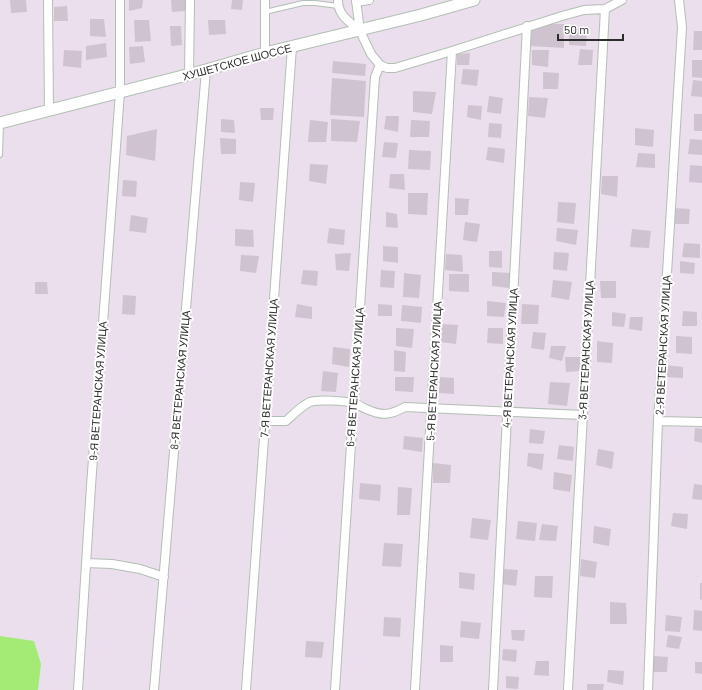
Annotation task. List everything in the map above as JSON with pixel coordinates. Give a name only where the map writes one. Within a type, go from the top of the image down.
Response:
[{"type":"main road","name":"ХУШЕТСКОЕ ШОССЕ","points":[[1,123],[189,75],[292,46],[360,31],[469,1]]},
{"type":"street","points":[[48,0],[49,111]]},
{"type":"street","name":"9-Я ВЕТЕРАНСКАЯ УЛИЦА","points":[[78,690],[120,92],[120,0]]},
{"type":"street","points":[[189,75],[190,0]]},
{"type":"street","points":[[265,0],[265,53]]},
{"type":"street","points":[[369,0],[356,1],[360,31],[371,54],[380,65],[387,68],[396,68],[527,26],[584,10],[605,9],[622,0]]},
{"type":"street","name":"2-Я ВЕТЕРАНСКАЯ УЛИЦА","points":[[648,690],[658,421],[682,27],[679,0]]},
{"type":"street","points":[[338,3],[341,14],[360,31]]},
{"type":"street","name":"3-Я ВЕТЕРАНСКАЯ УЛИЦА","points":[[568,690],[605,9]]},
{"type":"street","name":"4-Я ВЕТЕРАНСКАЯ УЛИЦА","points":[[493,690],[527,26]]},
{"type":"street","name":"7-Я ВЕТЕРАНСКАЯ УЛИЦА","points":[[246,690],[292,46]]},
{"type":"street","name":"5-Я ВЕТЕРАНСКАЯ УЛИЦА","points":[[415,690],[452,51]]},
{"type":"street","name":"6-Я ВЕТЕРАНСКАЯ УЛИЦА","points":[[335,690],[374,77],[380,65]]},
{"type":"street","name":"8-Я ВЕТЕРАНСКАЯ УЛИЦА","points":[[154,690],[206,70]]},
{"type":"street","points":[[265,421],[286,421],[303,406],[315,401],[354,403],[378,414],[398,411],[405,407],[583,415]]},
{"type":"street","points":[[658,421],[702,422]]},
{"type":"street","points":[[86,563],[112,564],[140,569],[164,577]]},
{"type":"lane","points":[[265,12],[303,3],[338,3]]},
{"type":"lane","points":[[0,155],[1,123]]},
{"type":"shaded area","points":[[0,636],[34,641],[41,664],[38,690],[0,690]]},
{"type":"building","points":[[10,0],[26,0],[27,12],[11,13]]},
{"type":"building","points":[[129,0],[143,0],[142,8],[129,11]]},
{"type":"building","points":[[171,0],[185,0],[185,11],[172,12]]},
{"type":"building","points":[[232,0],[243,0],[242,10],[231,9]]},
{"type":"building","points":[[67,6],[68,21],[54,21],[54,7]]},
{"type":"building","points":[[90,19],[104,19],[106,37],[90,36]]},
{"type":"building","points":[[134,20],[149,20],[151,41],[135,42]]},
{"type":"building","points":[[208,20],[225,20],[226,34],[209,35]]},
{"type":"building","points":[[546,24],[564,24],[564,48],[530,46],[532,28],[545,27]]},
{"type":"building","points":[[170,26],[181,26],[182,45],[171,46]]},
{"type":"building","points":[[569,28],[587,29],[586,46],[569,45]]},
{"type":"building","points":[[694,31],[702,31],[702,50],[693,50]]},
{"type":"building","points":[[106,43],[107,57],[86,60],[86,46]]},
{"type":"building","points":[[143,46],[145,62],[130,64],[129,47]]},
{"type":"building","points":[[580,49],[593,50],[592,65],[578,65]]},
{"type":"building","points":[[64,50],[82,51],[81,68],[63,66]]},
{"type":"building","points":[[532,50],[549,50],[548,67],[532,65]]},
{"type":"building","points":[[470,53],[469,65],[457,65],[457,54]]},
{"type":"building","points":[[692,60],[702,60],[702,78],[692,77]]},
{"type":"building","points":[[333,61],[366,64],[365,76],[332,73]]},
{"type":"building","points":[[463,69],[479,70],[477,86],[461,84]]},
{"type":"building","points":[[543,72],[559,73],[558,89],[543,89]]},
{"type":"building","points":[[332,78],[366,81],[364,117],[330,115]]},
{"type":"building","points":[[693,80],[702,81],[702,97],[691,96]]},
{"type":"building","points":[[413,91],[436,92],[432,114],[413,112]]},
{"type":"building","points":[[489,96],[503,98],[501,114],[487,112]]},
{"type":"building","points":[[529,97],[548,98],[545,118],[528,116]]},
{"type":"building","points":[[468,105],[482,106],[481,120],[467,117]]},
{"type":"building","points":[[260,108],[274,108],[273,120],[261,120]]},
{"type":"building","points":[[694,114],[702,114],[702,131],[694,131]]},
{"type":"building","points":[[386,116],[399,116],[398,132],[384,129]]},
{"type":"building","points":[[221,119],[234,120],[235,133],[221,132]]},
{"type":"building","points":[[331,119],[360,121],[357,142],[331,141]]},
{"type":"building","points":[[310,120],[328,122],[326,142],[308,142]]},
{"type":"building","points":[[411,120],[430,121],[429,137],[410,137]]},
{"type":"building","points":[[489,123],[502,124],[501,138],[488,137]]},
{"type":"building","points":[[635,128],[654,130],[653,147],[635,145]]},
{"type":"building","points":[[157,129],[155,161],[126,155],[127,136]]},
{"type":"building","points":[[220,138],[236,139],[236,154],[221,154]]},
{"type":"building","points":[[690,139],[702,140],[702,155],[688,154]]},
{"type":"building","points":[[384,142],[398,143],[396,158],[382,157]]},
{"type":"building","points":[[488,147],[505,149],[504,163],[486,160]]},
{"type":"building","points":[[409,150],[431,151],[430,170],[408,169]]},
{"type":"building","points":[[638,153],[655,154],[655,168],[636,167]]},
{"type":"building","points":[[310,164],[328,165],[326,184],[309,181]]},
{"type":"building","points":[[690,165],[702,166],[702,183],[689,182]]},
{"type":"building","points":[[390,174],[404,174],[405,190],[389,188]]},
{"type":"building","points":[[602,176],[618,176],[617,197],[601,194]]},
{"type":"building","points":[[123,180],[137,181],[136,197],[122,196]]},
{"type":"building","points":[[240,182],[255,183],[253,202],[239,200]]},
{"type":"building","points":[[408,193],[428,193],[427,215],[408,214]]},
{"type":"building","points":[[455,198],[469,199],[468,215],[455,215]]},
{"type":"building","points":[[558,202],[576,203],[574,224],[557,222]]},
{"type":"building","points":[[673,208],[690,209],[689,224],[672,224]]},
{"type":"building","points":[[386,212],[397,214],[398,228],[386,227]]},
{"type":"building","points":[[131,215],[148,218],[146,233],[129,231]]},
{"type":"building","points":[[465,222],[480,224],[477,242],[463,240]]},
{"type":"building","points":[[329,228],[345,230],[344,245],[327,243]]},
{"type":"building","points":[[557,228],[578,230],[576,245],[556,241]]},
{"type":"building","points":[[235,229],[253,230],[254,247],[235,246]]},
{"type":"building","points":[[632,229],[651,231],[649,248],[630,247]]},
{"type":"building","points":[[684,243],[700,244],[700,258],[682,257]]},
{"type":"building","points":[[383,246],[398,247],[398,263],[383,261]]},
{"type":"building","points":[[489,251],[502,251],[502,268],[489,267]]},
{"type":"building","points":[[554,252],[569,253],[567,271],[553,269]]},
{"type":"building","points":[[351,253],[349,271],[336,270],[335,254]]},
{"type":"building","points":[[446,254],[462,255],[463,272],[445,270]]},
{"type":"building","points":[[241,255],[259,256],[256,273],[240,271]]},
{"type":"building","points":[[680,261],[695,263],[694,274],[680,273]]},
{"type":"building","points":[[303,270],[318,271],[317,286],[301,284]]},
{"type":"building","points":[[381,270],[395,271],[394,288],[380,287]]},
{"type":"building","points":[[492,272],[510,273],[509,288],[492,286]]},
{"type":"building","points":[[404,273],[421,275],[419,298],[403,297]]},
{"type":"building","points":[[449,274],[469,274],[469,292],[449,291]]},
{"type":"building","points":[[553,280],[572,282],[569,300],[551,297]]},
{"type":"building","points":[[600,281],[616,281],[616,298],[601,298]]},
{"type":"building","points":[[35,282],[47,282],[48,294],[35,294]]},
{"type":"building","points":[[123,295],[136,296],[135,315],[122,314]]},
{"type":"building","points":[[487,301],[506,303],[504,317],[487,316]]},
{"type":"building","points":[[297,304],[312,307],[312,319],[295,317]]},
{"type":"building","points":[[378,304],[392,305],[392,316],[378,316]]},
{"type":"building","points":[[522,304],[539,305],[538,324],[521,324]]},
{"type":"building","points":[[402,305],[422,307],[421,323],[401,321]]},
{"type":"building","points":[[683,311],[697,312],[697,326],[682,326]]},
{"type":"building","points":[[612,312],[626,314],[624,327],[612,326]]},
{"type":"building","points":[[630,317],[643,317],[642,331],[629,329]]},
{"type":"building","points":[[441,324],[458,325],[456,344],[440,342]]},
{"type":"building","points":[[396,328],[414,329],[412,348],[396,346]]},
{"type":"building","points":[[488,328],[503,328],[503,344],[487,343]]},
{"type":"building","points":[[533,332],[546,333],[544,350],[531,348]]},
{"type":"building","points":[[676,336],[692,337],[692,354],[676,353]]},
{"type":"building","points":[[597,341],[613,343],[612,363],[597,362]]},
{"type":"building","points":[[551,346],[566,346],[562,361],[549,358]]},
{"type":"building","points":[[333,347],[350,349],[349,367],[332,364]]},
{"type":"building","points":[[394,350],[406,352],[405,372],[394,371]]},
{"type":"building","points":[[565,357],[580,357],[580,371],[566,372]]},
{"type":"building","points":[[666,365],[683,367],[683,378],[666,377]]},
{"type":"building","points":[[323,371],[338,373],[336,392],[321,391]]},
{"type":"building","points":[[395,377],[414,377],[413,392],[395,391]]},
{"type":"building","points":[[440,377],[454,378],[454,394],[439,393]]},
{"type":"building","points":[[550,382],[570,383],[567,406],[548,404]]},
{"type":"building","points":[[695,428],[702,429],[702,443],[694,441]]},
{"type":"building","points":[[530,429],[545,431],[543,444],[529,443]]},
{"type":"building","points":[[404,436],[423,438],[422,452],[403,449]]},
{"type":"building","points":[[559,445],[574,447],[573,461],[557,459]]},
{"type":"building","points":[[598,449],[614,452],[612,469],[596,465]]},
{"type":"building","points":[[528,453],[544,454],[542,470],[527,466]]},
{"type":"building","points":[[433,463],[451,465],[450,483],[433,483]]},
{"type":"building","points":[[554,472],[572,475],[570,492],[553,489]]},
{"type":"building","points":[[360,483],[381,485],[380,501],[359,499]]},
{"type":"building","points":[[694,484],[702,485],[702,500],[692,499]]},
{"type":"building","points":[[398,487],[412,488],[410,515],[397,515]]},
{"type":"building","points":[[673,513],[688,514],[687,529],[671,526]]},
{"type":"building","points":[[472,518],[491,520],[488,540],[470,538]]},
{"type":"building","points":[[518,521],[537,523],[535,541],[516,539]]},
{"type":"building","points":[[542,524],[558,526],[556,541],[539,540]]},
{"type":"building","points":[[594,526],[611,529],[609,546],[593,543]]},
{"type":"building","points":[[384,543],[403,544],[401,567],[382,566]]},
{"type":"building","points":[[581,559],[597,562],[595,578],[580,576]]},
{"type":"building","points":[[503,569],[518,570],[516,586],[502,584]]},
{"type":"building","points":[[459,572],[475,574],[474,590],[459,588]]},
{"type":"building","points":[[535,576],[553,576],[552,598],[534,597]]},
{"type":"building","points":[[700,583],[702,583],[702,600],[700,599]]},
{"type":"building","points":[[610,602],[626,603],[627,624],[610,624]]},
{"type":"building","points":[[694,610],[702,611],[702,631],[693,630]]},
{"type":"building","points":[[666,615],[682,617],[680,632],[665,631]]},
{"type":"building","points":[[384,617],[401,618],[400,637],[383,636]]},
{"type":"building","points":[[461,621],[481,623],[479,639],[460,637]]},
{"type":"building","points":[[511,630],[525,630],[524,641],[512,640]]},
{"type":"building","points":[[668,635],[682,637],[679,649],[666,647]]},
{"type":"building","points":[[306,641],[324,642],[322,658],[305,657]]},
{"type":"building","points":[[440,645],[453,646],[453,662],[440,662]]},
{"type":"building","points":[[503,649],[517,650],[516,662],[502,660]]},
{"type":"building","points":[[653,656],[668,657],[667,672],[652,672]]},
{"type":"building","points":[[536,661],[549,661],[549,676],[534,675]]},
{"type":"building","points":[[695,662],[702,662],[702,674],[695,673]]},
{"type":"building","points":[[608,670],[624,671],[623,685],[607,682]]},
{"type":"building","points":[[506,676],[519,677],[518,689],[506,688]]},
{"type":"building","points":[[587,684],[604,684],[603,690],[587,690]]}]
